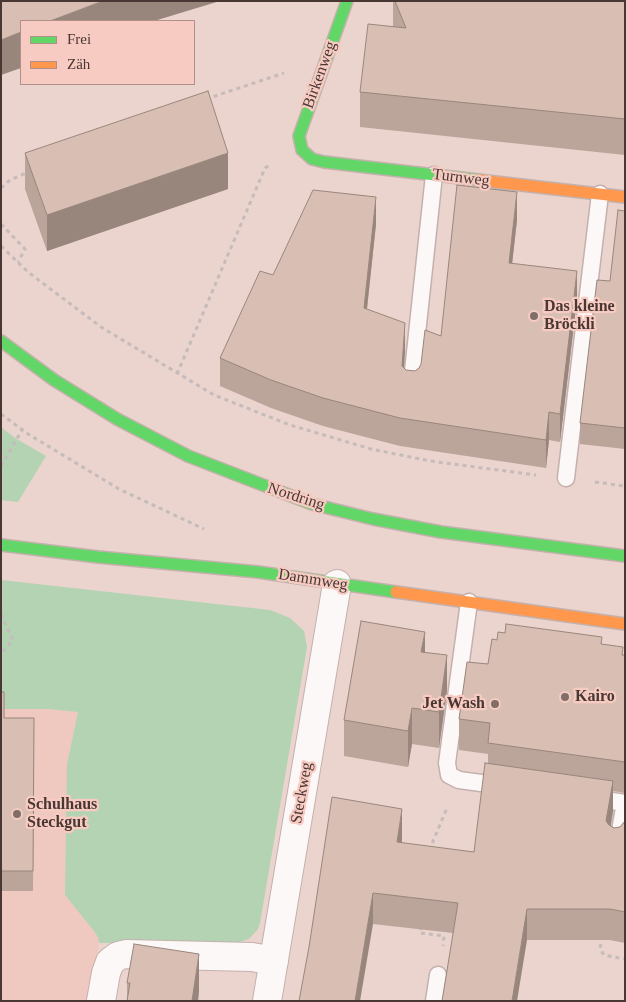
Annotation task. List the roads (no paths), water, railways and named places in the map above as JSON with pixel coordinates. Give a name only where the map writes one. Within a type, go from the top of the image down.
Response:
[{"type":"street","name":"Birkenweg","points":[[302,150],[299,136],[347,1]]},
{"type":"street","name":"Turnweg","points":[[302,150],[312,159],[324,162],[625,197]]},
{"type":"street","name":"Nordring","points":[[1,341],[62,385],[117,420],[188,456],[312,504],[373,519],[440,532],[625,556]]},
{"type":"street","name":"Dammweg","points":[[1,545],[98,557],[258,572],[625,624]]},
{"type":"street","name":"Steckweg","points":[[267,1001],[337,584]]},
{"type":"street","points":[[101,1001],[110,962],[118,956],[126,954],[252,957],[274,961]]},
{"type":"lane","points":[[411,390],[434,175]]},
{"type":"lane","points":[[566,478],[600,194]]},
{"type":"lane","points":[[469,602],[447,764],[449,774],[459,780],[518,788]]},
{"type":"lane","points":[[576,796],[625,803],[616,849]]},
{"type":"lane","points":[[434,1001],[438,975]]},
{"type":"place","name":"Das kleine Bröckli","points":[[534,316]]},
{"type":"place","name":"Kairo","points":[[565,697]]},
{"type":"place","name":"Jet Wash","points":[[495,704]]},
{"type":"place","name":"Schulhaus Steckgut","points":[[17,814]]}]
